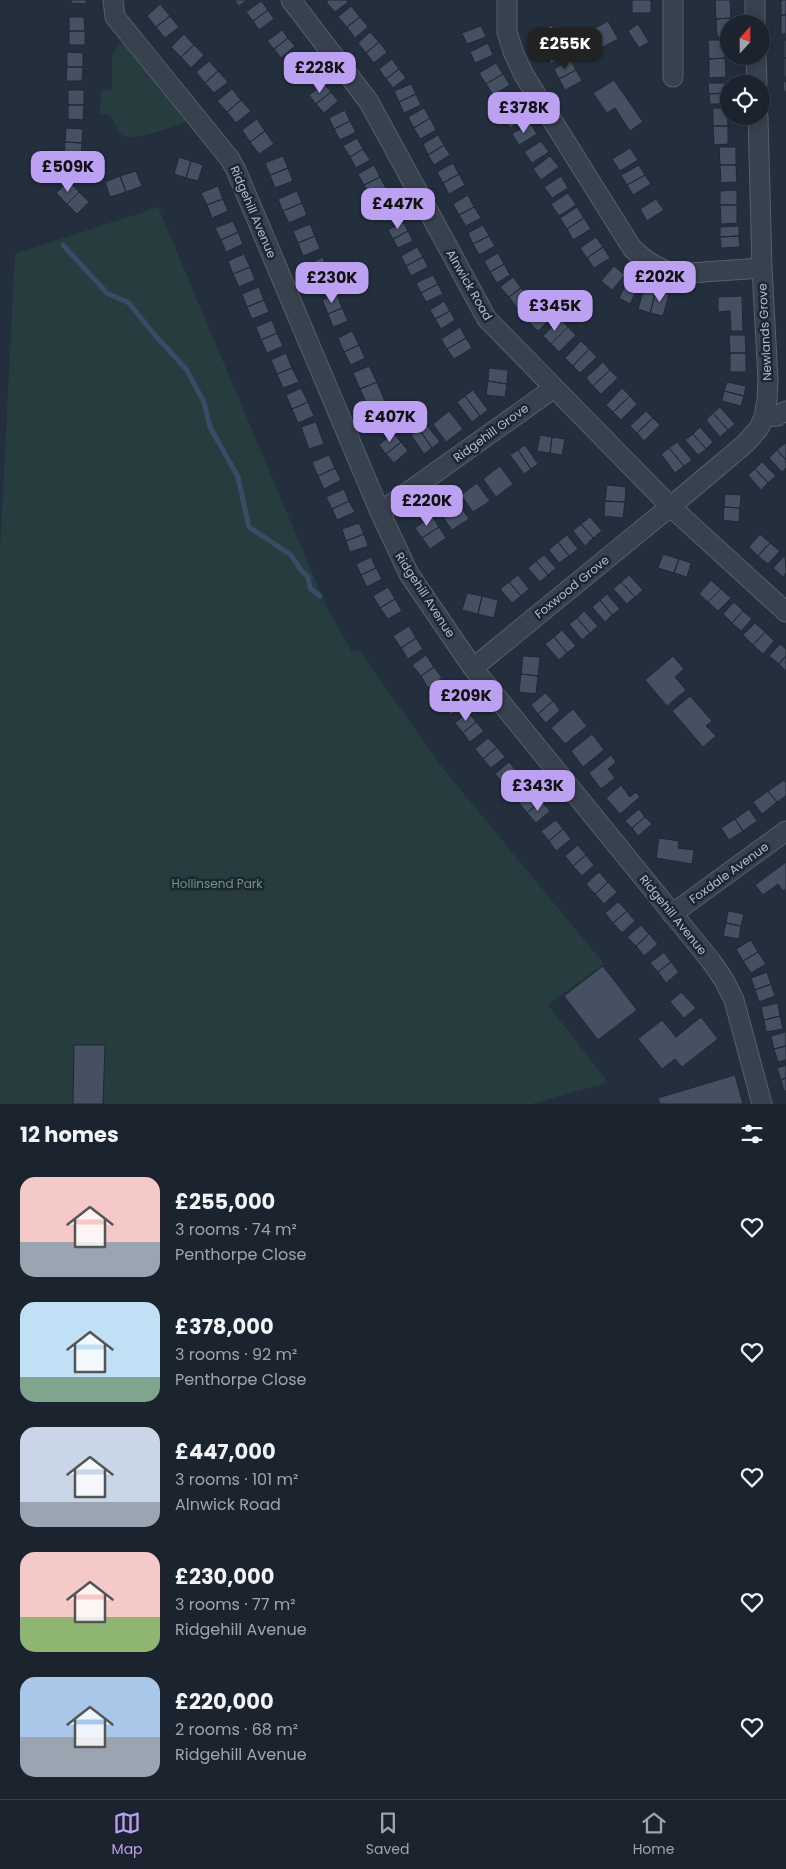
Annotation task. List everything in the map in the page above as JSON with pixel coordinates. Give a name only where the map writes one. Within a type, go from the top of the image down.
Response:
[{"type":"street","name":"Ridgehill Avenue","points":[[113,0],[115,17],[230,159],[236,170],[380,512],[409,574],[473,668],[724,980],[734,1000],[762,1104]]},
{"type":"street","name":"Alnwick Road","points":[[291,0],[362,92],[487,319],[671,507],[786,612]]},
{"type":"street","points":[[509,0],[507,32],[514,54],[524,75],[632,248],[645,261],[675,274],[762,268]]},
{"type":"street","points":[[673,0],[674,77]]},
{"type":"street","points":[[755,0],[755,15]]},
{"type":"street","name":"Newlands Grove","points":[[671,507],[746,444],[759,428],[768,400],[758,125]]},
{"type":"street","name":"Ridgehill Grove","points":[[380,512],[554,388]]},
{"type":"street","points":[[764,417],[776,416],[786,412]]},
{"type":"street","name":"Foxwood Grove","points":[[473,668],[671,507]]},
{"type":"street","name":"Foxdale Avenue","points":[[672,914],[786,831]]},
{"type":"green space","points":[[123,44],[186,122],[153,133],[127,137],[120,133],[110,115],[100,113],[101,91],[112,90],[112,56],[119,45]]},
{"type":"green space","name":"Hollinsend Park","points":[[158,207],[327,608],[352,652],[359,650],[441,766],[604,964],[548,1005],[607,1081],[603,1084],[531,1104],[0,1104],[0,551],[15,254]]},
{"type":"building","points":[[71,0],[86,0],[86,4],[71,3]]},
{"type":"building","points":[[234,0],[247,0],[239,6]]},
{"type":"building","points":[[329,0],[346,0],[348,2],[335,12],[326,2]]},
{"type":"building","points":[[632,0],[651,0],[651,13],[632,13]]},
{"type":"building","points":[[715,0],[730,0],[731,15],[720,15],[720,19],[716,19]]},
{"type":"building","points":[[781,0],[786,0],[786,15],[781,15]]},
{"type":"building","points":[[261,1],[268,10],[253,21],[246,12]]},
{"type":"building","points":[[160,4],[170,16],[156,27],[147,16]]},
{"type":"building","points":[[351,6],[360,17],[347,27],[338,17]]},
{"type":"building","points":[[268,10],[274,19],[259,30],[253,21]]},
{"type":"building","points":[[781,15],[786,15],[786,34],[781,34]]},
{"type":"building","points":[[170,16],[179,27],[165,38],[156,27]]},
{"type":"building","points":[[69,17],[84,17],[85,31],[69,31]]},
{"type":"building","points":[[360,17],[368,27],[355,38],[347,27]]},
{"type":"building","points":[[716,19],[720,19],[720,37],[717,37]]},
{"type":"building","points":[[608,21],[618,39],[597,50],[588,32]]},
{"type":"building","points":[[638,24],[649,42],[639,48],[628,31]]},
{"type":"building","points":[[552,25],[558,37],[540,47],[533,35]]},
{"type":"building","points":[[481,26],[486,37],[467,44],[462,33]]},
{"type":"building","points":[[282,30],[288,38],[274,49],[267,41]]},
{"type":"building","points":[[69,31],[85,31],[85,45],[69,45]]},
{"type":"building","points":[[370,32],[379,42],[366,53],[358,43]]},
{"type":"building","points":[[184,34],[194,45],[181,57],[171,47]]},
{"type":"building","points":[[288,38],[295,46],[281,58],[274,49]]},
{"type":"building","points":[[708,40],[720,40],[720,58],[709,59]]},
{"type":"building","points":[[784,40],[786,40],[786,58],[784,58]]},
{"type":"building","points":[[561,41],[568,54],[551,64],[544,51]]},
{"type":"building","points":[[379,42],[387,52],[374,63],[366,53]]},
{"type":"building","points":[[488,43],[493,55],[475,63],[470,52]]},
{"type":"building","points":[[194,45],[204,55],[191,68],[181,57]]},
{"type":"building","points":[[67,52],[83,53],[83,67],[67,67]]},
{"type":"building","points":[[305,56],[311,64],[295,75],[289,67]]},
{"type":"building","points":[[720,58],[720,65],[725,65],[726,75],[709,78],[709,59]]},
{"type":"building","points":[[784,58],[786,58],[786,77],[784,77]]},
{"type":"building","points":[[392,59],[399,69],[386,79],[379,69]]},
{"type":"building","points":[[570,60],[576,70],[559,79],[554,69]]},
{"type":"building","points":[[209,61],[218,71],[205,83],[196,72]]},
{"type":"building","points":[[496,63],[503,74],[486,84],[479,73]]},
{"type":"building","points":[[311,64],[317,72],[301,83],[295,75]]},
{"type":"building","points":[[67,67],[83,67],[82,81],[66,81]]},
{"type":"building","points":[[399,69],[406,78],[393,88],[386,79]]},
{"type":"building","points":[[576,70],[582,81],[565,90],[559,79]]},
{"type":"building","points":[[218,71],[228,82],[214,93],[205,83]]},
{"type":"building","points":[[503,74],[510,85],[493,95],[486,84]]},
{"type":"building","points":[[614,80],[643,122],[630,131],[615,108],[607,113],[593,93]]},
{"type":"building","points":[[786,81],[786,91],[784,92],[783,82]]},
{"type":"building","points":[[708,83],[720,83],[720,93],[709,94]]},
{"type":"building","points":[[324,84],[331,92],[316,104],[309,95]]},
{"type":"building","points":[[411,84],[416,94],[399,102],[394,91]]},
{"type":"building","points":[[232,89],[241,100],[227,112],[217,101]]},
{"type":"building","points":[[68,90],[84,90],[84,105],[68,105]]},
{"type":"building","points":[[331,92],[338,101],[324,113],[316,104]]},
{"type":"building","points":[[720,93],[720,104],[710,104],[709,94]]},
{"type":"building","points":[[416,94],[421,105],[404,113],[399,102]]},
{"type":"building","points":[[512,98],[519,108],[503,118],[497,108]]},
{"type":"building","points":[[241,100],[251,111],[236,123],[227,112]]},
{"type":"building","points":[[68,105],[84,105],[83,120],[68,119]]},
{"type":"building","points":[[424,108],[430,118],[414,128],[408,117]]},
{"type":"building","points":[[519,108],[525,118],[510,128],[503,118]]},
{"type":"building","points":[[713,108],[720,108],[720,125],[728,126],[713,126]]},
{"type":"building","points":[[345,110],[350,121],[334,129],[329,118]]},
{"type":"building","points":[[430,118],[436,130],[420,139],[414,128]]},
{"type":"building","points":[[257,119],[265,131],[250,142],[242,130]]},
{"type":"building","points":[[350,121],[356,132],[340,140],[334,129]]},
{"type":"building","points":[[530,123],[537,134],[519,145],[512,134]]},
{"type":"building","points":[[713,126],[728,126],[728,144],[714,145]]},
{"type":"building","points":[[66,128],[83,129],[82,143],[65,142]]},
{"type":"building","points":[[265,131],[274,144],[259,154],[250,142]]},
{"type":"building","points":[[438,135],[444,145],[428,155],[423,144]]},
{"type":"building","points":[[357,138],[363,149],[350,157],[343,146]]},
{"type":"building","points":[[541,141],[549,152],[532,163],[524,152]]},
{"type":"building","points":[[65,142],[82,143],[81,158],[64,156]]},
{"type":"building","points":[[444,145],[450,155],[434,165],[428,155]]},
{"type":"building","points":[[719,147],[736,147],[736,165],[720,165]]},
{"type":"building","points":[[630,148],[638,160],[620,171],[612,159]]},
{"type":"building","points":[[363,149],[370,160],[356,168],[350,157]]},
{"type":"building","points":[[283,156],[288,168],[270,175],[265,163]]},
{"type":"building","points":[[550,156],[559,167],[541,180],[533,169]]},
{"type":"building","points":[[179,157],[191,161],[186,178],[174,174]]},
{"type":"building","points":[[191,161],[203,165],[198,181],[186,178]]},
{"type":"building","points":[[453,163],[459,174],[443,183],[437,172]]},
{"type":"building","points":[[374,165],[380,177],[364,185],[358,174]]},
{"type":"building","points":[[639,165],[645,175],[627,185],[621,175]]},
{"type":"building","points":[[720,165],[736,165],[737,182],[721,183]]},
{"type":"building","points":[[288,168],[293,181],[275,188],[270,175]]},
{"type":"building","points":[[136,171],[142,186],[126,192],[120,176]]},
{"type":"building","points":[[459,174],[465,185],[449,194],[443,183]]},
{"type":"building","points":[[645,175],[651,184],[633,195],[627,185]]},
{"type":"building","points":[[120,176],[126,192],[110,197],[105,182]]},
{"type":"building","points":[[561,176],[568,188],[552,198],[544,187]]},
{"type":"building","points":[[380,177],[386,188],[370,196],[364,185]]},
{"type":"building","points":[[69,181],[79,192],[67,204],[56,193]]},
{"type":"building","points":[[218,186],[223,199],[207,205],[201,193]]},
{"type":"building","points":[[737,190],[737,205],[720,205],[720,191]]},
{"type":"building","points":[[297,191],[302,203],[283,211],[278,199]]},
{"type":"building","points":[[79,192],[89,202],[77,214],[67,204]]},
{"type":"building","points":[[568,193],[576,205],[559,216],[551,204]]},
{"type":"building","points":[[389,195],[394,205],[379,212],[374,202]]},
{"type":"building","points":[[468,195],[474,207],[459,215],[453,204]]},
{"type":"building","points":[[223,199],[228,211],[212,218],[207,205]]},
{"type":"building","points":[[656,199],[664,210],[647,221],[640,209]]},
{"type":"building","points":[[302,203],[307,215],[289,223],[283,211]]},
{"type":"building","points":[[394,205],[399,215],[384,222],[379,212]]},
{"type":"building","points":[[720,205],[737,205],[737,223],[721,224]]},
{"type":"building","points":[[474,207],[481,218],[466,226],[459,215]]},
{"type":"building","points":[[577,207],[584,218],[567,229],[560,218]]},
{"type":"building","points":[[584,218],[591,229],[573,240],[567,229]]},
{"type":"building","points":[[233,221],[238,232],[221,240],[215,228]]},
{"type":"building","points":[[403,222],[408,231],[393,239],[388,230]]},
{"type":"building","points":[[310,224],[315,236],[298,243],[293,231]]},
{"type":"building","points":[[483,225],[489,236],[473,244],[468,233]]},
{"type":"building","points":[[739,226],[739,236],[720,237],[720,227]]},
{"type":"building","points":[[408,231],[413,241],[398,248],[393,239]]},
{"type":"building","points":[[238,232],[243,244],[226,252],[221,240]]},
{"type":"building","points":[[315,236],[320,249],[303,256],[298,243]]},
{"type":"building","points":[[489,236],[495,246],[479,255],[473,244]]},
{"type":"building","points":[[739,236],[740,247],[721,248],[720,237]]},
{"type":"building","points":[[596,237],[603,247],[587,258],[580,248]]},
{"type":"building","points":[[417,247],[423,257],[406,266],[401,256]]},
{"type":"building","points":[[603,247],[610,258],[594,268],[587,258]]},
{"type":"building","points":[[498,253],[504,264],[490,272],[484,261]]},
{"type":"building","points":[[244,254],[250,267],[233,274],[228,261]]},
{"type":"building","points":[[323,257],[328,270],[311,277],[306,265]]},
{"type":"building","points":[[423,257],[428,267],[411,276],[406,266]]},
{"type":"building","points":[[504,264],[510,275],[497,283],[490,272]]},
{"type":"building","points":[[614,266],[625,275],[612,290],[601,281]]},
{"type":"building","points":[[250,267],[255,280],[239,287],[233,274]]},
{"type":"building","points":[[328,270],[334,282],[317,290],[311,277]]},
{"type":"building","points":[[433,275],[438,284],[421,293],[416,283]]},
{"type":"building","points":[[513,277],[521,288],[509,297],[500,287]]},
{"type":"building","points":[[628,280],[639,285],[630,304],[619,298]]},
{"type":"building","points":[[438,284],[443,294],[426,302],[421,293]]},
{"type":"building","points":[[259,287],[264,300],[247,307],[242,294]]},
{"type":"building","points":[[521,288],[529,298],[517,308],[509,297]]},
{"type":"building","points":[[644,288],[656,291],[650,313],[638,309]]},
{"type":"building","points":[[656,291],[669,294],[663,316],[650,313]]},
{"type":"building","points":[[337,294],[342,308],[328,314],[322,300]]},
{"type":"building","points":[[742,296],[743,331],[731,331],[730,311],[718,312],[718,297]]},
{"type":"building","points":[[264,300],[269,312],[252,319],[247,307]]},
{"type":"building","points":[[444,301],[450,311],[435,319],[430,310]]},
{"type":"building","points":[[532,301],[541,310],[529,322],[520,313]]},
{"type":"building","points":[[342,308],[348,321],[333,327],[328,314]]},
{"type":"building","points":[[541,310],[550,319],[538,331],[529,322]]},
{"type":"building","points":[[450,311],[455,320],[441,329],[435,319]]},
{"type":"building","points":[[560,319],[568,327],[551,344],[543,336]]},
{"type":"building","points":[[272,320],[277,333],[261,340],[256,327]]},
{"type":"building","points":[[460,327],[466,338],[447,349],[441,339]]},
{"type":"building","points":[[568,327],[576,335],[559,352],[551,344]]},
{"type":"building","points":[[352,331],[359,345],[344,352],[338,338]]},
{"type":"building","points":[[277,333],[283,346],[267,353],[261,340]]},
{"type":"building","points":[[729,335],[745,335],[746,353],[730,353]]},
{"type":"building","points":[[466,338],[472,348],[454,359],[447,349]]},
{"type":"building","points":[[581,341],[589,349],[573,366],[565,358]]},
{"type":"building","points":[[359,345],[365,358],[351,365],[344,352]]},
{"type":"building","points":[[589,349],[597,357],[580,373],[573,366]]},
{"type":"building","points":[[286,353],[292,368],[277,374],[271,360]]},
{"type":"building","points":[[730,353],[746,353],[746,372],[730,372]]},
{"type":"building","points":[[603,362],[610,370],[593,386],[586,378]]},
{"type":"building","points":[[369,366],[377,382],[360,389],[353,373]]},
{"type":"building","points":[[292,368],[299,382],[283,388],[277,374]]},
{"type":"building","points":[[489,368],[508,370],[507,384],[488,381]]},
{"type":"building","points":[[610,370],[618,378],[601,394],[593,386]]},
{"type":"building","points":[[488,381],[507,384],[505,397],[486,395]]},
{"type":"building","points":[[377,382],[388,409],[372,416],[360,389]]},
{"type":"building","points":[[727,382],[746,386],[744,396],[724,391]]},
{"type":"building","points":[[301,388],[308,402],[292,409],[286,395]]},
{"type":"building","points":[[622,388],[630,396],[613,412],[606,405]]},
{"type":"building","points":[[473,390],[488,410],[480,416],[465,396]]},
{"type":"building","points":[[724,391],[744,396],[741,406],[722,401]]},
{"type":"building","points":[[465,396],[480,416],[472,422],[457,402]]},
{"type":"building","points":[[630,396],[637,404],[621,420],[613,412]]},
{"type":"building","points":[[308,402],[314,416],[298,423],[292,409]]},
{"type":"building","points":[[720,407],[735,424],[728,430],[713,413]]},
{"type":"building","points":[[449,411],[463,429],[446,442],[433,424]]},
{"type":"building","points":[[646,411],[653,418],[637,433],[630,426]]},
{"type":"building","points":[[713,413],[728,430],[720,437],[706,420]]},
{"type":"building","points":[[653,418],[660,425],[644,441],[637,433]]},
{"type":"building","points":[[316,422],[324,444],[309,449],[301,427]]},
{"type":"building","points":[[426,424],[440,442],[432,448],[419,429]]},
{"type":"building","points":[[700,427],[713,442],[706,449],[693,434]]},
{"type":"building","points":[[419,429],[432,448],[424,454],[411,435]]},
{"type":"building","points":[[393,433],[401,442],[386,454],[379,445]]},
{"type":"building","points":[[693,434],[706,449],[698,455],[685,440]]},
{"type":"building","points":[[540,435],[552,437],[550,453],[537,451]]},
{"type":"building","points":[[552,437],[565,439],[562,455],[550,453]]},
{"type":"building","points":[[401,442],[408,451],[394,463],[386,454]]},
{"type":"building","points":[[677,442],[692,460],[684,466],[669,448]]},
{"type":"building","points":[[786,444],[786,460],[777,450]]},
{"type":"building","points":[[525,445],[538,464],[531,469],[518,450]]},
{"type":"building","points":[[669,448],[684,466],[675,473],[661,454]]},
{"type":"building","points":[[518,450],[531,469],[524,474],[510,455]]},
{"type":"building","points":[[777,450],[786,460],[786,468],[782,472],[769,458]]},
{"type":"building","points":[[329,455],[335,468],[318,476],[312,462]]},
{"type":"building","points":[[762,462],[776,476],[768,483],[755,469]]},
{"type":"building","points":[[500,466],[513,484],[496,497],[483,479]]},
{"type":"building","points":[[335,468],[341,480],[324,489],[318,476]]},
{"type":"building","points":[[755,469],[768,483],[761,490],[748,475]]},
{"type":"building","points":[[477,483],[490,501],[473,512],[461,495]]},
{"type":"building","points":[[607,485],[626,487],[625,502],[605,501]]},
{"type":"building","points":[[344,489],[349,501],[332,509],[326,497]]},
{"type":"building","points":[[725,494],[741,495],[740,508],[724,507]]},
{"type":"building","points":[[349,501],[355,512],[337,520],[332,509]]},
{"type":"building","points":[[457,501],[469,519],[452,530],[439,512]]},
{"type":"building","points":[[605,501],[625,502],[623,518],[604,516]]},
{"type":"building","points":[[724,507],[740,508],[739,522],[723,520]]},
{"type":"building","points":[[432,516],[439,527],[422,538],[415,528]]},
{"type":"building","points":[[590,517],[602,531],[593,538],[581,524]]},
{"type":"building","points":[[359,523],[364,534],[346,541],[342,529]]},
{"type":"building","points":[[581,524],[593,538],[585,546],[573,531]]},
{"type":"building","points":[[439,527],[446,538],[430,549],[422,538]]},
{"type":"building","points":[[364,534],[368,546],[350,552],[346,541]]},
{"type":"building","points":[[760,534],[770,543],[758,556],[749,547]]},
{"type":"building","points":[[567,535],[578,549],[569,556],[558,542]]},
{"type":"building","points":[[558,542],[569,556],[559,563],[549,550]]},
{"type":"building","points":[[770,543],[780,551],[768,564],[758,556]]},
{"type":"building","points":[[663,554],[679,559],[674,573],[658,568]]},
{"type":"building","points":[[544,555],[556,568],[548,575],[536,561]]},
{"type":"building","points":[[785,555],[786,573],[783,577],[773,568]]},
{"type":"building","points":[[371,557],[376,568],[361,575],[356,564]]},
{"type":"building","points":[[679,559],[691,563],[687,577],[674,573]]},
{"type":"building","points":[[536,561],[548,575],[540,582],[528,568]]},
{"type":"building","points":[[376,568],[382,579],[367,587],[361,575]]},
{"type":"building","points":[[518,575],[529,589],[521,596],[509,582]]},
{"type":"building","points":[[629,575],[643,590],[635,597],[621,582]]},
{"type":"building","points":[[711,580],[721,589],[708,602],[699,594]]},
{"type":"building","points":[[509,582],[521,596],[512,603],[500,589]]},
{"type":"building","points":[[621,582],[635,597],[627,604],[613,589]]},
{"type":"building","points":[[388,587],[395,599],[380,608],[373,596]]},
{"type":"building","points":[[721,589],[731,598],[718,611],[708,602]]},
{"type":"building","points":[[467,593],[482,596],[478,614],[462,610]]},
{"type":"building","points":[[607,594],[620,609],[612,615],[600,600]]},
{"type":"building","points":[[482,596],[498,600],[494,618],[478,614]]},
{"type":"building","points":[[395,599],[402,611],[388,619],[380,608]]},
{"type":"building","points":[[600,600],[612,615],[605,622],[592,607]]},
{"type":"building","points":[[734,602],[743,611],[732,623],[723,614]]},
{"type":"building","points":[[584,611],[598,626],[590,633],[577,618]]},
{"type":"building","points":[[743,611],[752,619],[741,631],[732,623]]},
{"type":"building","points":[[577,618],[590,633],[582,640],[569,624]]},
{"type":"building","points":[[755,623],[765,632],[753,645],[743,635]]},
{"type":"building","points":[[409,626],[416,638],[401,648],[393,636]]},
{"type":"building","points":[[562,630],[576,646],[567,653],[554,637]]},
{"type":"building","points":[[765,632],[774,641],[763,654],[753,645]]},
{"type":"building","points":[[554,637],[567,653],[559,660],[545,644]]},
{"type":"building","points":[[416,638],[423,649],[408,659],[401,648]]},
{"type":"building","points":[[780,644],[786,649],[786,656],[779,664],[769,656]]},
{"type":"building","points":[[426,655],[434,667],[421,676],[412,665]]},
{"type":"building","points":[[523,656],[540,657],[538,676],[521,674]]},
{"type":"building","points":[[673,656],[684,669],[675,677],[686,690],[667,706],[645,680]]},
{"type":"building","points":[[786,656],[786,671],[779,664]]},
{"type":"building","points":[[434,667],[442,678],[428,688],[421,676]]},
{"type":"building","points":[[521,674],[538,676],[536,694],[519,692]]},
{"type":"building","points":[[447,686],[455,695],[443,706],[435,696]]},
{"type":"building","points":[[545,693],[553,701],[538,714],[531,705]]},
{"type":"building","points":[[455,695],[463,705],[451,715],[443,706]]},
{"type":"building","points":[[690,696],[712,721],[706,726],[716,736],[703,747],[672,711]]},
{"type":"building","points":[[553,701],[560,710],[546,723],[538,714]]},
{"type":"building","points":[[573,709],[587,726],[565,744],[551,728]]},
{"type":"building","points":[[468,712],[476,722],[463,733],[455,723]]},
{"type":"building","points":[[476,722],[484,731],[470,742],[463,733]]},
{"type":"building","points":[[592,734],[604,750],[583,767],[571,751]]},
{"type":"building","points":[[488,738],[497,747],[483,759],[475,749]]},
{"type":"building","points":[[497,747],[505,757],[491,768],[483,759]]},
{"type":"building","points":[[611,755],[616,762],[608,769],[615,778],[601,789],[589,773]]},
{"type":"building","points":[[509,762],[520,775],[506,787],[495,774]]},
{"type":"building","points":[[520,775],[531,787],[517,799],[506,787]]},
{"type":"building","points":[[784,780],[786,783],[786,796],[777,802],[768,791]]},
{"type":"building","points":[[621,785],[630,797],[636,792],[640,797],[620,814],[606,798]]},
{"type":"building","points":[[533,791],[541,801],[527,813],[519,803]]},
{"type":"building","points":[[768,791],[777,802],[762,814],[753,802]]},
{"type":"building","points":[[541,801],[550,811],[536,823],[527,813]]},
{"type":"building","points":[[639,809],[645,817],[632,828],[625,821]]},
{"type":"building","points":[[749,809],[757,821],[743,831],[735,819]]},
{"type":"building","points":[[645,817],[652,824],[638,836],[632,828]]},
{"type":"building","points":[[735,819],[743,831],[729,840],[721,828]]},
{"type":"building","points":[[556,820],[563,829],[549,841],[541,831]]},
{"type":"building","points":[[563,829],[571,839],[556,851],[549,841]]},
{"type":"building","points":[[659,838],[679,841],[678,848],[694,850],[692,864],[656,858]]},
{"type":"building","points":[[578,845],[586,855],[573,866],[565,856]]},
{"type":"building","points":[[586,855],[594,865],[582,876],[573,866]]},
{"type":"building","points":[[786,862],[786,889],[783,891],[778,884],[763,895],[755,885]]},
{"type":"building","points":[[599,872],[608,882],[595,894],[586,884]]},
{"type":"building","points":[[608,882],[617,892],[604,904],[595,894]]},
{"type":"building","points":[[618,902],[627,911],[613,923],[605,913]]},
{"type":"building","points":[[627,911],[635,921],[622,933],[613,923]]},
{"type":"building","points":[[728,911],[744,914],[741,926],[726,923]]},
{"type":"building","points":[[726,923],[741,926],[739,939],[723,936]]},
{"type":"building","points":[[641,925],[649,934],[636,946],[627,937]]},
{"type":"building","points":[[649,934],[658,944],[644,956],[636,946]]},
{"type":"building","points":[[751,940],[758,952],[743,961],[736,949]]},
{"type":"building","points":[[664,952],[671,962],[658,972],[650,963]]},
{"type":"building","points":[[758,952],[766,964],[751,973],[743,961]]},
{"type":"building","points":[[671,962],[679,972],[666,983],[658,972]]},
{"type":"building","points":[[603,966],[637,1010],[598,1040],[564,996]]},
{"type":"building","points":[[767,972],[771,984],[755,990],[751,978]]},
{"type":"building","points":[[771,984],[775,996],[759,1002],[755,990]]},
{"type":"building","points":[[681,992],[696,1008],[684,1018],[670,1002]]},
{"type":"building","points":[[778,1003],[780,1016],[764,1020],[761,1007]]},
{"type":"building","points":[[780,1016],[783,1029],[766,1032],[764,1020]]},
{"type":"building","points":[[701,1017],[718,1039],[682,1067],[675,1059],[662,1069],[638,1039],[662,1020],[676,1037]]},
{"type":"building","points":[[786,1032],[786,1046],[774,1049],[771,1036]]},
{"type":"building","points":[[74,1045],[105,1045],[103,1104],[73,1104]]},
{"type":"building","points":[[786,1046],[786,1060],[778,1062],[774,1049]]},
{"type":"building","points":[[786,1065],[786,1078],[781,1080],[777,1068]]},
{"type":"building","points":[[735,1075],[743,1104],[660,1104],[658,1098]]},
{"type":"building","points":[[786,1078],[786,1091],[784,1091],[781,1080]]},
{"type":"waterway","points":[[63,245],[107,293],[129,303],[186,369],[204,402],[210,427],[238,477],[249,527],[291,555],[308,577],[310,588],[320,596]]}]
